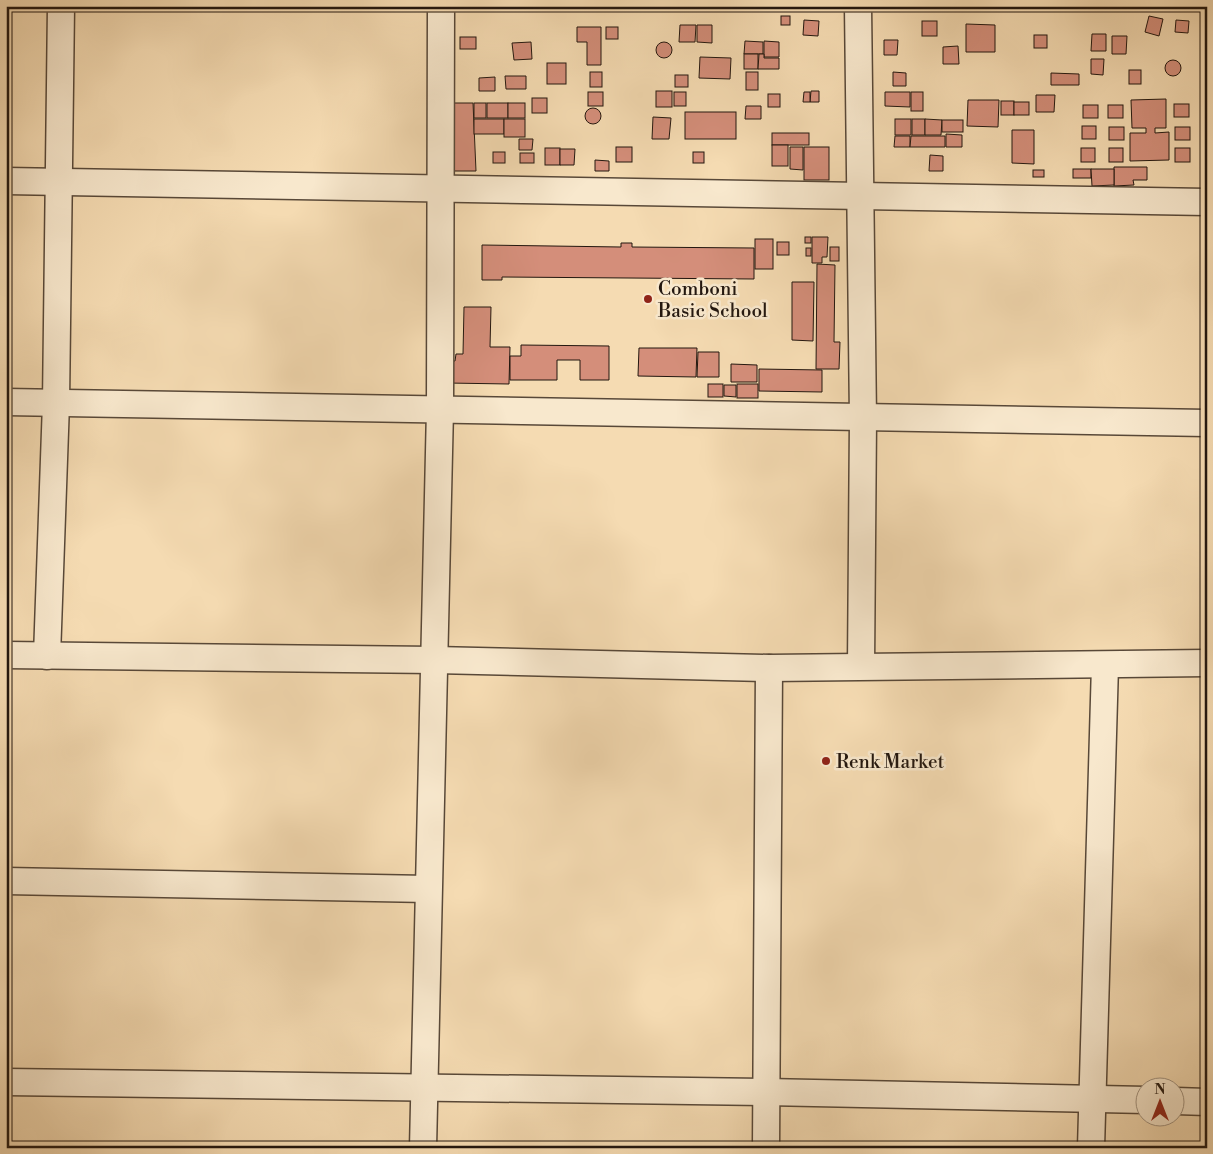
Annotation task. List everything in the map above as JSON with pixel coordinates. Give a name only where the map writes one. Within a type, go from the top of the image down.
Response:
[{"type":"street","points":[[47,656],[56,403],[61,6]]},
{"type":"street","points":[[424,1148],[428,889],[440,409],[441,6]]},
{"type":"street","points":[[858,6],[863,419],[861,666]]},
{"type":"street","points":[[6,181],[1207,202]]},
{"type":"street","points":[[6,402],[440,409],[863,419],[1207,423]]},
{"type":"street","points":[[6,655],[435,660],[770,668],[1207,663]]},
{"type":"street","points":[[1091,1148],[1105,665]]},
{"type":"street","points":[[766,1148],[770,668]]},
{"type":"street","points":[[6,881],[428,889]]},
{"type":"street","points":[[6,1082],[766,1092],[1136,1100]]},
{"type":"street","points":[[1186,1101],[1207,1102]]},
{"type":"building","points":[[781,16],[790,16],[790,25],[781,25]]},
{"type":"building","points":[[1149,16],[1163,19],[1159,36],[1145,32]]},
{"type":"building","points":[[804,20],[819,21],[818,36],[803,35]]},
{"type":"building","points":[[1176,20],[1189,21],[1188,33],[1175,32]]},
{"type":"building","points":[[922,21],[937,21],[937,36],[922,36]]},
{"type":"building","points":[[966,24],[995,25],[995,52],[966,52]]},
{"type":"building","points":[[680,25],[696,25],[695,42],[679,42]]},
{"type":"building","points":[[697,25],[712,25],[712,43],[697,42]]},
{"type":"building","points":[[577,27],[601,27],[601,65],[587,65],[587,42],[577,42]]},
{"type":"building","points":[[606,27],[618,27],[618,39],[606,39]]},
{"type":"building","points":[[1092,34],[1106,34],[1106,51],[1091,51]]},
{"type":"building","points":[[1034,35],[1047,35],[1047,48],[1034,48]]},
{"type":"building","points":[[1112,36],[1127,36],[1126,54],[1112,54]]},
{"type":"building","points":[[460,37],[476,37],[476,49],[460,49]]},
{"type":"building","points":[[884,40],[898,40],[897,55],[884,55]]},
{"type":"building","points":[[745,41],[763,42],[763,54],[744,54]]},
{"type":"building","points":[[764,41],[779,42],[779,57],[764,57]]},
{"type":"building","points":[[531,42],[532,59],[514,60],[512,43]]},
{"type":"building","points":[[664,42],[670,44],[672,50],[670,56],[664,58],[658,56],[656,50],[658,44]]},
{"type":"building","points":[[958,46],[959,64],[943,64],[943,47]]},
{"type":"building","points":[[744,54],[758,54],[758,69],[744,69]]},
{"type":"building","points":[[759,54],[764,54],[764,58],[779,58],[779,69],[758,69]]},
{"type":"building","points":[[700,57],[731,58],[730,79],[699,78]]},
{"type":"building","points":[[1091,59],[1104,59],[1103,75],[1091,74]]},
{"type":"building","points":[[1170,60],[1176,60],[1181,65],[1179,74],[1170,76],[1165,71],[1165,65]]},
{"type":"building","points":[[547,63],[566,63],[566,84],[547,84]]},
{"type":"building","points":[[1129,70],[1141,70],[1141,84],[1129,84]]},
{"type":"building","points":[[590,72],[602,72],[602,87],[590,87]]},
{"type":"building","points":[[746,72],[758,72],[758,90],[746,90]]},
{"type":"building","points":[[893,72],[906,73],[906,86],[893,86]]},
{"type":"building","points":[[1051,73],[1079,74],[1079,85],[1051,85]]},
{"type":"building","points":[[675,75],[688,75],[688,87],[675,87]]},
{"type":"building","points":[[505,76],[526,76],[526,89],[506,89]]},
{"type":"building","points":[[495,77],[495,91],[479,91],[479,78]]},
{"type":"building","points":[[656,91],[672,91],[672,107],[656,107]]},
{"type":"building","points":[[811,91],[819,91],[819,102],[810,102]]},
{"type":"building","points":[[588,92],[603,92],[603,106],[588,106]]},
{"type":"building","points":[[674,92],[686,92],[686,106],[674,106]]},
{"type":"building","points":[[804,92],[810,92],[810,102],[803,102]]},
{"type":"building","points":[[885,92],[910,92],[910,107],[885,106]]},
{"type":"building","points":[[911,92],[923,92],[923,111],[911,111]]},
{"type":"building","points":[[768,94],[780,94],[780,107],[768,107]]},
{"type":"building","points":[[1036,95],[1055,95],[1054,112],[1036,112]]},
{"type":"building","points":[[532,98],[547,98],[547,113],[532,113]]},
{"type":"building","points":[[1166,99],[1166,128],[1155,128],[1155,133],[1169,132],[1169,160],[1130,161],[1130,133],[1146,133],[1146,128],[1132,128],[1131,100]]},
{"type":"building","points":[[968,100],[999,100],[998,127],[967,126]]},
{"type":"building","points":[[1001,101],[1014,101],[1014,115],[1001,115]]},
{"type":"building","points":[[1014,102],[1029,102],[1029,115],[1014,115]]},
{"type":"building","points":[[452,103],[473,103],[476,171],[452,171]]},
{"type":"building","points":[[474,103],[486,103],[486,118],[474,118]]},
{"type":"building","points":[[487,103],[508,103],[508,118],[487,118]]},
{"type":"building","points":[[508,103],[525,103],[525,118],[508,118]]},
{"type":"building","points":[[1174,104],[1189,104],[1189,117],[1174,117]]},
{"type":"building","points":[[1083,105],[1098,105],[1098,118],[1083,118]]},
{"type":"building","points":[[1108,105],[1123,105],[1123,118],[1108,118]]},
{"type":"building","points":[[746,106],[761,106],[761,119],[745,119]]},
{"type":"building","points":[[593,108],[601,116],[593,124],[585,116]]},
{"type":"building","points":[[685,112],[736,112],[736,139],[685,139]]},
{"type":"building","points":[[653,117],[671,118],[669,139],[652,139]]},
{"type":"building","points":[[474,119],[504,119],[504,134],[474,134]]},
{"type":"building","points":[[504,119],[525,119],[525,137],[504,137]]},
{"type":"building","points":[[895,119],[911,119],[911,135],[895,135]]},
{"type":"building","points":[[912,119],[925,119],[925,135],[912,135]]},
{"type":"building","points":[[925,119],[942,120],[941,135],[925,135]]},
{"type":"building","points":[[942,120],[963,120],[963,132],[942,132]]},
{"type":"building","points":[[1082,126],[1096,126],[1096,139],[1082,139]]},
{"type":"building","points":[[1109,127],[1124,127],[1124,140],[1109,140]]},
{"type":"building","points":[[1175,127],[1190,127],[1190,140],[1175,140]]},
{"type":"building","points":[[1012,130],[1034,130],[1034,164],[1012,163]]},
{"type":"building","points":[[772,133],[809,133],[809,145],[772,145]]},
{"type":"building","points":[[946,134],[962,135],[962,147],[946,147]]},
{"type":"building","points":[[895,136],[910,136],[910,147],[894,147]]},
{"type":"building","points":[[911,136],[945,136],[945,147],[910,147]]},
{"type":"building","points":[[519,139],[533,139],[532,150],[519,150]]},
{"type":"building","points":[[772,145],[788,145],[788,166],[772,166]]},
{"type":"building","points":[[616,147],[632,147],[632,162],[616,162]]},
{"type":"building","points":[[790,147],[803,147],[803,170],[790,169]]},
{"type":"building","points":[[804,147],[829,147],[829,180],[804,180]]},
{"type":"building","points":[[545,148],[560,148],[560,165],[545,165]]},
{"type":"building","points":[[1081,148],[1095,148],[1095,162],[1081,162]]},
{"type":"building","points":[[1109,148],[1123,148],[1123,162],[1109,162]]},
{"type":"building","points":[[1175,148],[1190,148],[1190,162],[1175,162]]},
{"type":"building","points":[[560,149],[575,149],[574,165],[560,165]]},
{"type":"building","points":[[493,152],[505,152],[505,163],[493,163]]},
{"type":"building","points":[[693,152],[704,152],[704,163],[693,163]]},
{"type":"building","points":[[520,153],[534,153],[534,163],[520,163]]},
{"type":"building","points":[[930,155],[943,156],[943,171],[929,171]]},
{"type":"building","points":[[595,160],[609,161],[609,171],[595,171]]},
{"type":"building","points":[[1114,167],[1147,167],[1147,180],[1133,180],[1134,185],[1114,186]]},
{"type":"building","points":[[1073,169],[1091,169],[1091,178],[1073,178]]},
{"type":"building","points":[[1091,169],[1114,169],[1114,185],[1092,186]]},
{"type":"building","points":[[1033,170],[1044,170],[1044,177],[1033,177]]},
{"type":"building","points":[[805,237],[811,237],[811,243],[805,243]]},
{"type":"building","points":[[812,237],[828,237],[827,257],[822,257],[822,263],[812,263]]},
{"type":"building","points":[[755,239],[773,239],[773,269],[755,269]]},
{"type":"building","points":[[777,242],[789,242],[789,255],[777,255]]},
{"type":"building","points":[[621,243],[632,243],[632,247],[754,248],[754,279],[502,277],[502,280],[482,280],[482,245],[621,247]]},
{"type":"building","points":[[830,247],[839,247],[839,261],[830,261]]},
{"type":"building","points":[[806,248],[811,248],[811,256],[806,256]]},
{"type":"building","points":[[817,264],[835,265],[834,342],[840,342],[839,369],[816,369]]},
{"type":"building","points":[[792,282],[814,282],[813,341],[792,340]]},
{"type":"building","points":[[464,307],[491,307],[490,347],[510,347],[509,384],[447,383],[448,361],[455,361],[456,354],[463,354]]},
{"type":"building","points":[[521,345],[609,346],[609,380],[580,380],[580,360],[557,360],[557,380],[510,380],[510,356],[521,356]]},
{"type":"building","points":[[639,348],[697,348],[696,377],[638,376]]},
{"type":"building","points":[[698,352],[719,352],[719,377],[697,377]]},
{"type":"building","points":[[731,364],[757,365],[757,382],[731,382]]},
{"type":"building","points":[[759,369],[822,370],[822,392],[759,391]]},
{"type":"building","points":[[708,384],[723,384],[723,397],[708,397]]},
{"type":"building","points":[[737,384],[758,384],[758,398],[737,398]]},
{"type":"building","points":[[724,385],[736,385],[736,397],[724,396]]},
{"type":"place","name":"Comboni Basic School","points":[[648,299]]},
{"type":"place","name":"Renk Market","points":[[826,761]]}]
